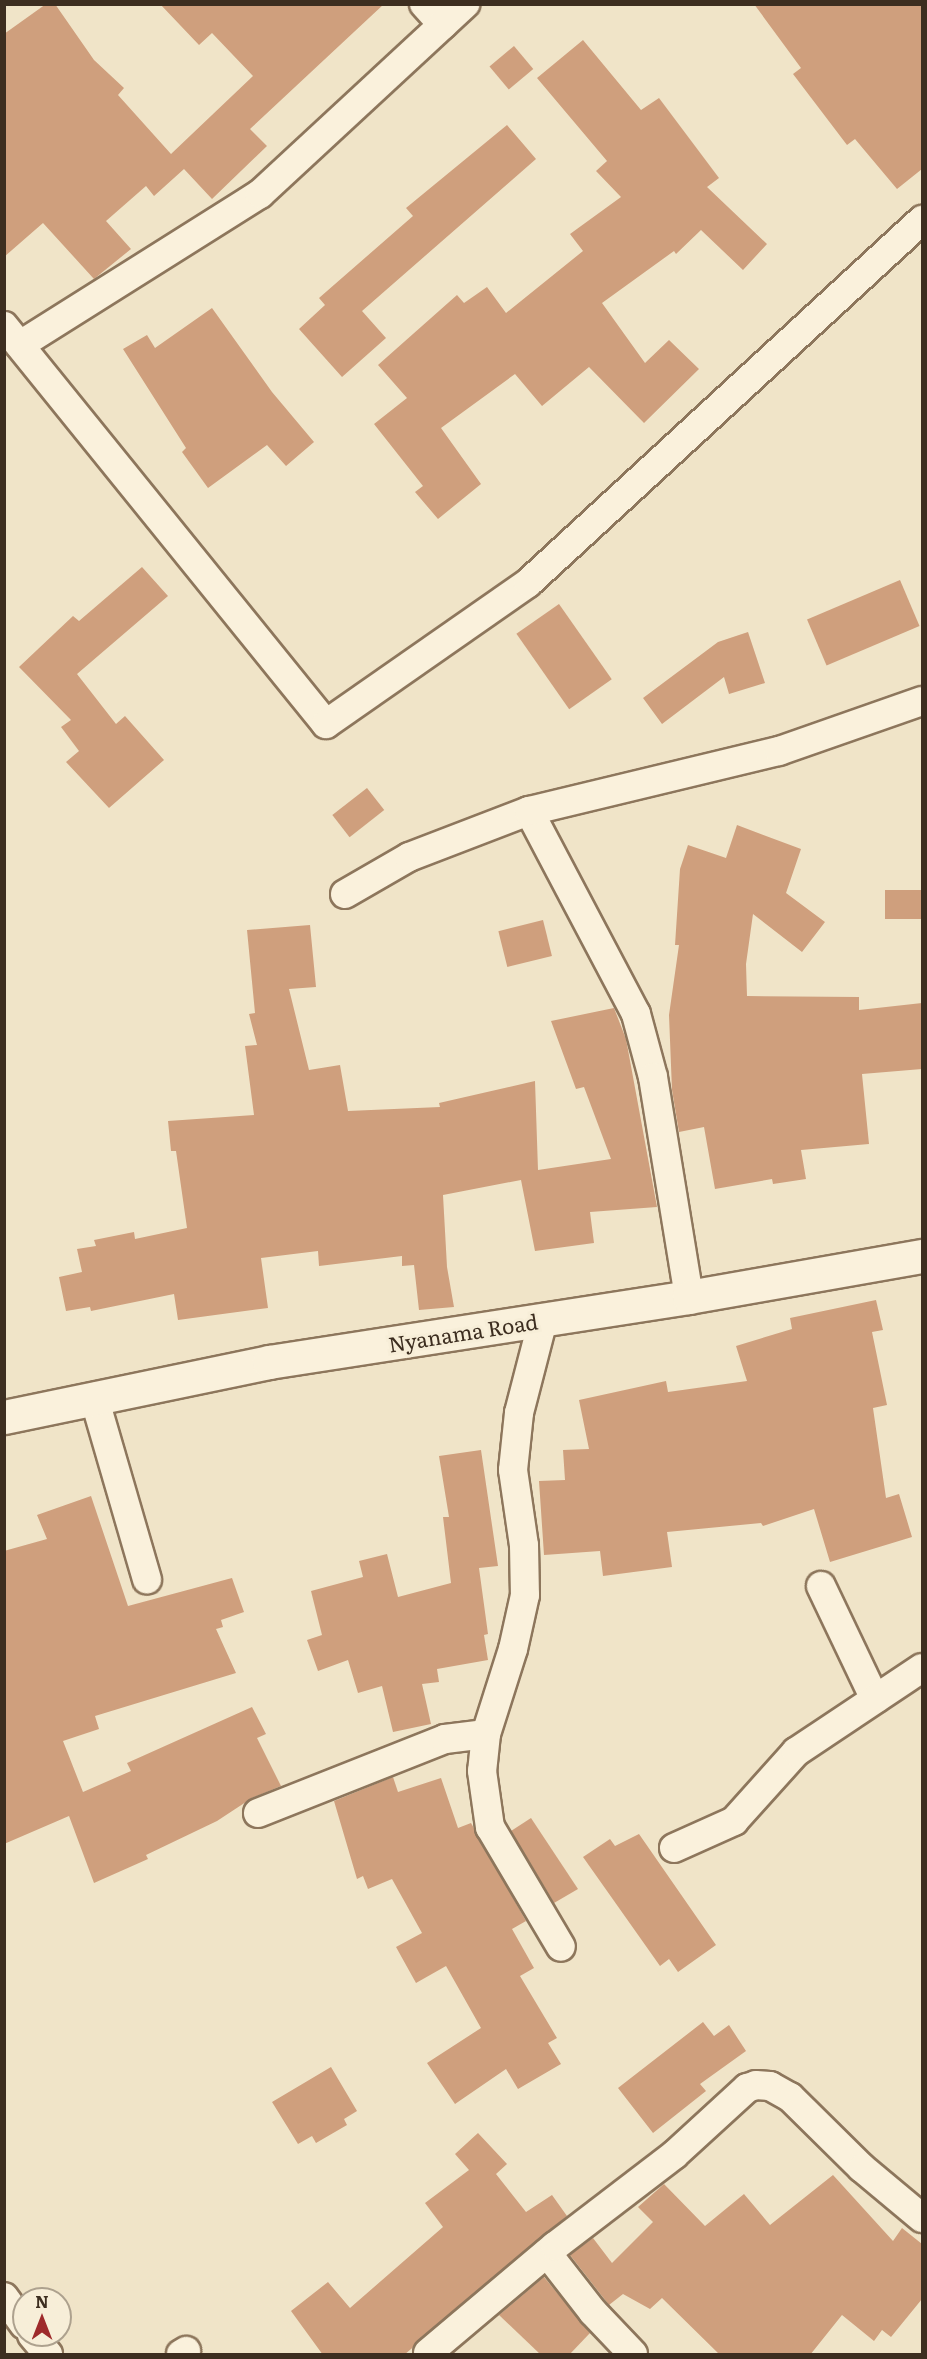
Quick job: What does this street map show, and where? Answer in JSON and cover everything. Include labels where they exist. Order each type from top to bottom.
[{"type":"street","points":[[465,4],[433,15],[260,194],[12,336],[326,724],[528,583],[922,220]]},
{"type":"street","points":[[345,894],[409,856],[529,811],[779,751],[922,701]]},
{"type":"street","points":[[529,811],[636,1014],[653,1077],[689,1297]]},
{"type":"street","name":"Nyanama Road","points":[[4,1417],[94,1396],[269,1362],[689,1297],[922,1256]]},
{"type":"street","points":[[543,1320],[519,1413],[513,1470],[524,1545],[525,1595],[513,1649],[486,1734],[482,1771],[490,1827],[561,1947]]},
{"type":"street","points":[[94,1396],[147,1579]]},
{"type":"street","points":[[821,1586],[875,1699]]},
{"type":"street","points":[[674,1848],[734,1821],[796,1752],[922,1668]]},
{"type":"street","points":[[258,1813],[445,1739],[486,1734]]},
{"type":"street","points":[[428,2354],[547,2253],[674,2156],[747,2088],[756,2085],[770,2086],[790,2097],[862,2168],[922,2218]]},
{"type":"street","points":[[547,2253],[593,2312],[633,2355]]},
{"type":"building","points":[[46,4],[55,4],[94,60],[124,88],[118,95],[171,154],[253,76],[212,33],[199,45],[160,4],[384,4],[250,129],[267,146],[212,199],[184,169],[154,196],[146,186],[106,221],[131,249],[94,279],[43,223],[4,257],[4,34]]},
{"type":"building","points":[[754,4],[922,4],[922,169],[897,189],[855,139],[847,145],[793,74],[801,68]]},
{"type":"building","points":[[583,40],[641,110],[659,98],[719,178],[707,187],[767,244],[743,270],[701,230],[676,254],[674,251],[602,303],[645,363],[669,340],[699,369],[644,423],[589,367],[542,406],[515,374],[441,428],[481,484],[438,519],[415,492],[423,486],[374,424],[407,398],[378,365],[457,295],[464,303],[487,287],[506,313],[583,251],[570,234],[621,197],[596,171],[607,161],[537,78]]},
{"type":"building","points":[[514,46],[533,69],[509,90],[489,67]]},
{"type":"building","points":[[507,125],[536,159],[362,311],[386,338],[342,377],[299,329],[325,305],[319,298],[413,216],[406,208]]},
{"type":"building","points":[[212,308],[272,392],[314,442],[286,466],[267,445],[208,488],[182,452],[186,448],[123,349],[147,335],[155,348]]},
{"type":"building","points":[[142,567],[168,596],[77,674],[116,724],[125,716],[164,760],[109,808],[66,762],[79,751],[61,727],[71,720],[19,667],[73,616],[79,621]]},
{"type":"building","points":[[900,580],[920,626],[827,665],[807,619]]},
{"type":"building","points":[[559,604],[612,679],[569,709],[516,634]]},
{"type":"building","points":[[748,632],[765,683],[729,694],[724,677],[662,724],[643,698],[718,642]]},
{"type":"building","points":[[367,788],[384,810],[350,837],[332,815]]},
{"type":"building","points":[[737,825],[801,849],[786,893],[825,922],[802,952],[753,914],[746,964],[747,996],[859,997],[859,1010],[922,1003],[922,1069],[862,1074],[869,1144],[801,1150],[806,1179],[773,1184],[772,1179],[715,1189],[704,1127],[679,1132],[672,1090],[669,1015],[679,945],[675,945],[680,869],[688,845],[726,858]]},
{"type":"building","points":[[885,890],[922,890],[922,919],[885,919]]},
{"type":"building","points":[[543,920],[552,956],[507,967],[498,931]]},
{"type":"building","points":[[310,925],[316,987],[289,989],[309,1070],[340,1065],[348,1111],[440,1107],[439,1103],[535,1081],[538,1170],[611,1159],[584,1087],[576,1089],[551,1021],[614,1008],[626,1039],[657,1207],[590,1212],[594,1243],[535,1251],[521,1180],[443,1195],[447,1267],[454,1307],[419,1310],[414,1265],[402,1266],[402,1256],[319,1266],[318,1251],[261,1258],[268,1308],[178,1320],[174,1294],[91,1311],[90,1307],[66,1311],[59,1277],[82,1272],[77,1249],[96,1246],[94,1240],[134,1232],[135,1239],[187,1228],[176,1151],[171,1151],[168,1121],[254,1115],[245,1046],[257,1045],[249,1014],[255,1013],[247,930]]},
{"type":"building","points":[[876,1300],[883,1330],[872,1332],[887,1405],[873,1408],[886,1498],[899,1494],[912,1537],[830,1562],[814,1509],[763,1526],[761,1523],[667,1532],[672,1567],[603,1576],[600,1551],[544,1555],[539,1481],[565,1480],[563,1450],[589,1449],[579,1400],[666,1381],[668,1392],[747,1381],[736,1346],[792,1329],[790,1318]]},
{"type":"building","points":[[481,1450],[498,1566],[479,1568],[488,1634],[484,1635],[488,1660],[437,1669],[439,1682],[422,1684],[431,1724],[393,1732],[382,1686],[358,1693],[348,1660],[318,1671],[307,1640],[322,1635],[311,1591],[363,1577],[359,1561],[387,1554],[398,1597],[451,1583],[443,1517],[449,1517],[439,1456]]},
{"type":"building","points":[[91,1496],[128,1606],[232,1578],[244,1612],[221,1620],[223,1627],[216,1629],[236,1673],[95,1716],[99,1729],[63,1741],[83,1792],[131,1771],[127,1763],[252,1707],[266,1734],[257,1738],[281,1786],[252,1798],[217,1821],[146,1855],[148,1859],[94,1883],[69,1816],[4,1844],[4,1551],[47,1539],[37,1515]]},
{"type":"building","points":[[393,1777],[398,1792],[441,1778],[458,1828],[471,1823],[526,1921],[512,1929],[534,1968],[520,1976],[557,2038],[548,2043],[561,2064],[518,2089],[506,2069],[455,2104],[427,2063],[481,2028],[446,1966],[416,1983],[396,1947],[422,1933],[392,1879],[368,1889],[363,1876],[357,1879],[334,1801]]},
{"type":"building","points":[[531,1818],[578,1889],[554,1903],[511,1831]]},
{"type":"building","points":[[639,1834],[716,1945],[678,1972],[669,1959],[660,1966],[583,1857],[610,1839],[615,1846]]},
{"type":"building","points":[[703,2022],[714,2036],[729,2025],[746,2051],[700,2084],[706,2091],[653,2133],[618,2088]]},
{"type":"building","points":[[331,2067],[357,2111],[344,2119],[347,2125],[316,2143],[312,2136],[298,2144],[272,2102]]},
{"type":"building","points":[[478,2133],[507,2164],[496,2174],[526,2212],[552,2195],[567,2216],[404,2355],[323,2355],[291,2311],[328,2282],[350,2308],[443,2227],[425,2203],[469,2170],[455,2154]]},
{"type":"building","points":[[833,2175],[893,2241],[902,2228],[922,2244],[922,2299],[891,2337],[882,2330],[874,2341],[842,2315],[810,2355],[720,2355],[662,2298],[650,2309],[623,2294],[609,2305],[570,2255],[593,2238],[612,2263],[653,2222],[638,2207],[664,2184],[705,2226],[744,2194],[770,2225]]},
{"type":"building","points":[[544,2277],[590,2333],[569,2355],[541,2355],[499,2315]]}]
